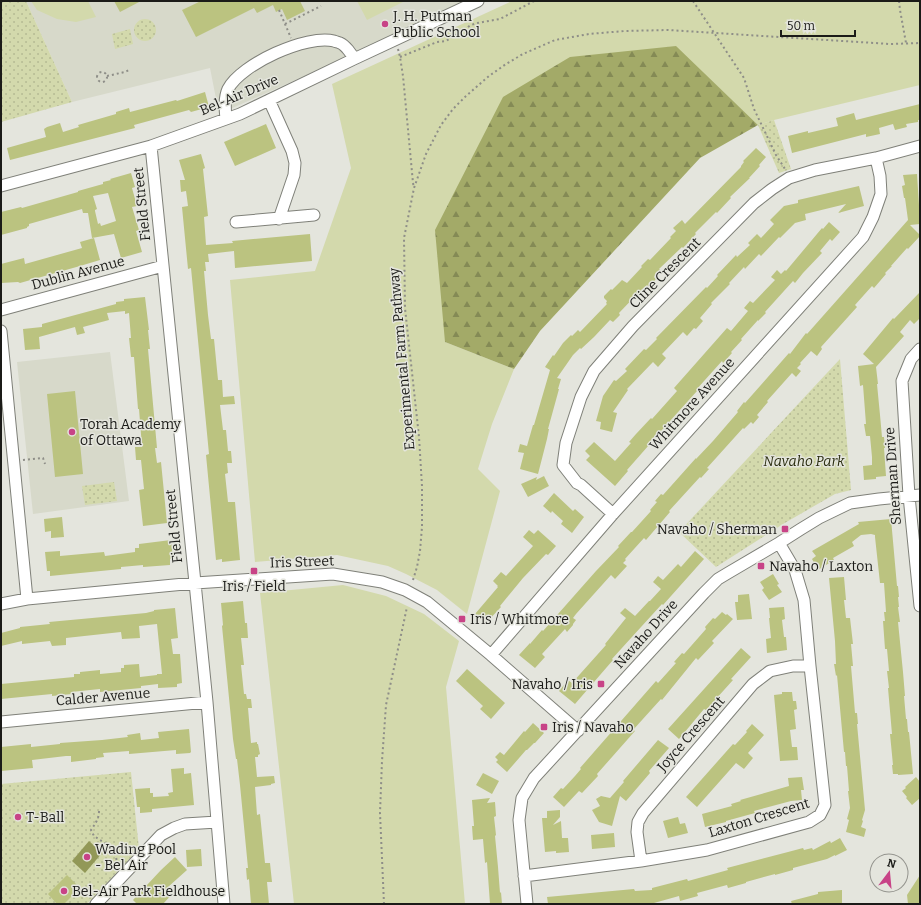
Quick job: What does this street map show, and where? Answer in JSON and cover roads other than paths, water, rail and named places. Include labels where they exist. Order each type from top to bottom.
[{"type":"street","name":"Bel-Air Drive","points":[[1,186],[151,146],[240,114],[478,1]]},
{"type":"street","points":[[226,119],[225,99],[228,89],[235,80],[254,64],[273,54],[316,40],[329,40],[340,42],[354,59]]},
{"type":"street","points":[[269,100],[292,151],[295,163],[294,175],[279,219]]},
{"type":"street","name":"Field Street","points":[[151,146],[207,702],[224,904]]},
{"type":"street","name":"Cline Crescent","points":[[613,514],[582,485],[577,483],[563,465],[566,443],[581,397],[594,371],[633,326],[754,203],[772,189],[789,178],[815,170],[876,158],[920,146]]},
{"type":"street","name":"Whitmore Avenue","points":[[491,655],[613,514],[863,237],[873,217],[881,194],[880,176],[876,158]]},
{"type":"street","points":[[236,222],[314,215]]},
{"type":"street","name":"Dublin Avenue","points":[[1,310],[163,266]]},
{"type":"street","points":[[1,331],[27,599]]},
{"type":"street","name":"Sherman Drive","points":[[920,349],[911,359],[902,381],[914,496],[920,606]]},
{"type":"street","name":"Navaho Drive","points":[[527,904],[519,820],[522,798],[534,778],[704,593],[728,573],[819,518],[850,503],[914,496]]},
{"type":"street","name":"Laxton Crescent","points":[[524,876],[641,861],[707,850],[809,822],[820,815],[825,805],[804,600],[795,570],[779,543]]},
{"type":"street","name":"Iris Street","points":[[1,604],[27,599],[195,583],[333,574],[382,582],[404,590],[427,602],[491,655],[578,731]]},
{"type":"street","name":"Joyce Crescent","points":[[641,861],[637,832],[638,822],[643,813],[753,684],[770,671],[793,666],[810,666]]},
{"type":"street","name":"Calder Avenue","points":[[1,722],[207,702]]},
{"type":"street","points":[[96,904],[161,835],[185,824],[217,822]]},
{"type":"place","name":"J. H. Putman Public School","points":[[385,24]]},
{"type":"place","name":"Torah Academy of Ottawa","points":[[72,432]]},
{"type":"place","name":"Navaho / Sherman","points":[[785,529]]},
{"type":"place","name":"Navaho / Laxton","points":[[761,566]]},
{"type":"place","name":"Iris / Field","points":[[254,571]]},
{"type":"place","name":"Iris / Whitmore","points":[[462,619]]},
{"type":"place","name":"Navaho / Iris","points":[[601,684]]},
{"type":"place","name":"Iris / Navaho","points":[[544,727]]},
{"type":"place","name":"T-Ball","points":[[18,817]]},
{"type":"place","name":"Wading Pool - Bel Air","points":[[87,857]]},
{"type":"place","name":"Bel-Air Park Fieldhouse","points":[[64,891]]},
{"type":"park label","name":"Navaho Park","points":[[804,461]]}]
